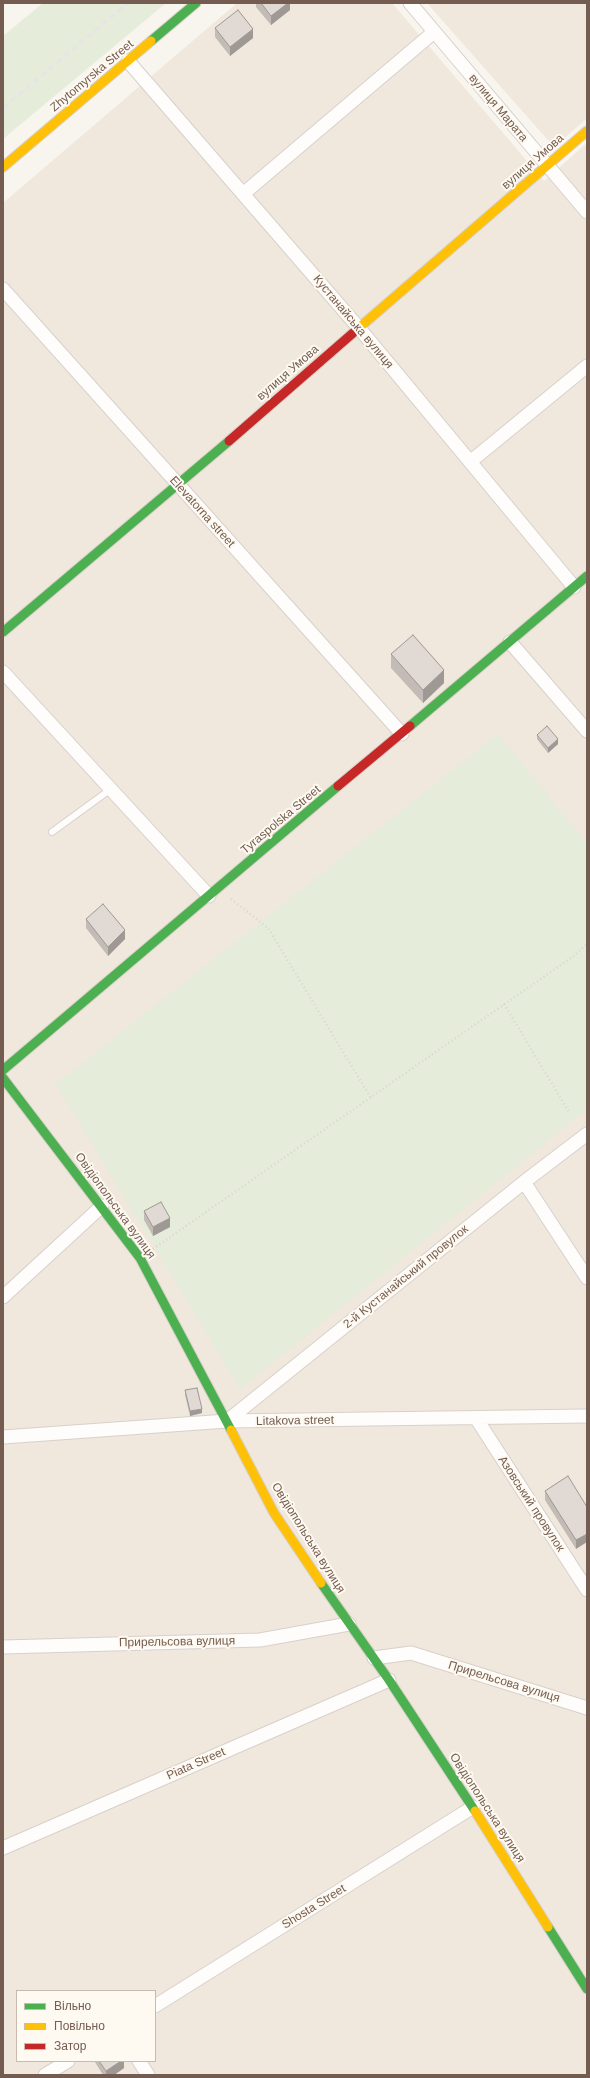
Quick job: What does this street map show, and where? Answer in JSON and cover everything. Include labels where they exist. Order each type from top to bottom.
[{"type":"street","name":"Zhytomyrska Street","points":[[3,167],[196,3]]},
{"type":"street","name":"вулиця Марата","points":[[410,3],[587,212]]},
{"type":"street","points":[[243,194],[434,32]]},
{"type":"street","name":"Кустанайська вулиця","points":[[128,61],[359,328],[574,587]]},
{"type":"street","name":"вулиця Умова","points":[[3,632],[178,484],[587,131]]},
{"type":"street","name":"Elevatorna street","points":[[3,289],[402,734]]},
{"type":"street","points":[[470,462],[587,366]]},
{"type":"street","name":"Tyraspolska Street","points":[[3,1070],[587,576]]},
{"type":"street","points":[[510,642],[587,731]]},
{"type":"street","points":[[3,672],[111,789],[213,892]]},
{"type":"street","name":"Овідіопольська вулиця","points":[[3,1078],[102,1206],[140,1258],[274,1513],[389,1680],[473,1807],[587,1989]]},
{"type":"street","name":"2-й Кустанайський провулок","points":[[227,1422],[524,1182],[587,1134]]},
{"type":"street","points":[[524,1182],[587,1278]]},
{"type":"street","points":[[3,1297],[102,1206]]},
{"type":"street","name":"Litakova street","points":[[3,1437],[227,1422],[587,1416]]},
{"type":"street","name":"Азовський провулок","points":[[476,1418],[587,1590]]},
{"type":"street","name":"Прирельсова вулиця","points":[[3,1647],[260,1640],[349,1624]]},
{"type":"street","name":"Прирельсова вулиця","points":[[374,1658],[411,1653],[587,1708]]},
{"type":"street","name":"Piata Street","points":[[3,1848],[389,1680]]},
{"type":"street","name":"Shosta Street","points":[[156,2005],[473,1807]]},
{"type":"street","points":[[45,2075],[66,2062]]},
{"type":"street","points":[[140,2062],[148,2075]]},
{"type":"lane","points":[[52,832],[111,789]]},
{"type":"path","points":[[213,892],[268,928],[371,1098]]},
{"type":"path","points":[[140,1258],[575,955],[587,944]]},
{"type":"path","points":[[504,1004],[570,1112]]},
{"type":"shaded area","points":[[237,3],[392,3],[544,181],[587,143],[587,2075],[3,2075],[3,203]]},
{"type":"shaded area","points":[[427,3],[587,3],[587,118],[554,147]]},
{"type":"green space","points":[[43,3],[166,3],[3,139],[3,36]]},
{"type":"green space","points":[[498,734],[587,844],[587,1109],[240,1389],[56,1084]]},
{"type":"building","points":[[261,3],[288,3],[271,16]]},
{"type":"building","points":[[238,10],[253,29],[230,47],[215,28]]},
{"type":"building","points":[[413,635],[444,670],[423,690],[391,654]]},
{"type":"building","points":[[547,726],[558,739],[548,748],[537,735]]},
{"type":"building","points":[[103,904],[125,930],[108,947],[86,919]]},
{"type":"building","points":[[161,1202],[170,1218],[153,1227],[144,1211]]},
{"type":"building","points":[[197,1388],[202,1409],[190,1411],[185,1390]]},
{"type":"building","points":[[568,1476],[587,1507],[587,1534],[576,1540],[545,1491]]},
{"type":"building","points":[[100,2062],[120,2062],[106,2071]]},
{"type":"railway","points":[[3,108],[128,3]]},
{"type":"traffic: fast","points":[[151,41],[196,3]]},
{"type":"traffic: fast","points":[[3,632],[229,441]]},
{"type":"traffic: fast","points":[[410,726],[587,576]]},
{"type":"traffic: fast","points":[[3,1070],[338,786]]},
{"type":"traffic: fast","points":[[3,1078],[140,1258],[231,1430]]},
{"type":"traffic: fast","points":[[321,1583],[389,1680],[475,1811]]},
{"type":"traffic: fast","points":[[548,1927],[587,1989]]},
{"type":"traffic: slow","points":[[3,167],[151,41]]},
{"type":"traffic: slow","points":[[353,333],[587,131]]},
{"type":"traffic: slow","points":[[231,1430],[274,1513],[321,1583]]},
{"type":"traffic: slow","points":[[475,1811],[548,1927]]},
{"type":"traffic: jam","points":[[229,441],[353,333]]},
{"type":"traffic: jam","points":[[338,786],[410,726]]}]
